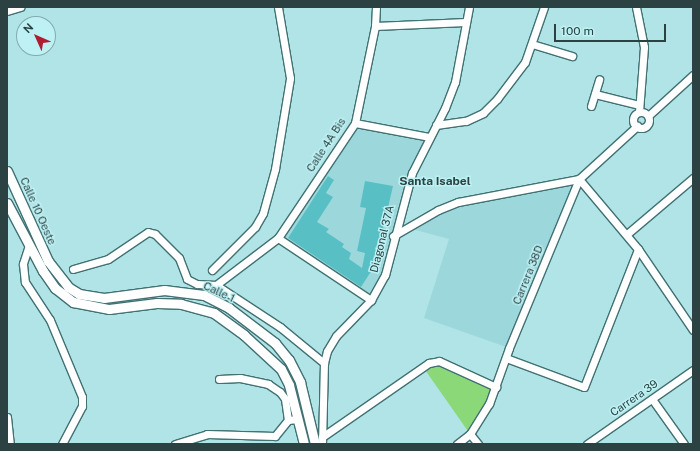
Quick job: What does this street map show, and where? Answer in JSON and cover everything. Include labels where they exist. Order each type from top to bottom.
[{"type":"main road","name":"Calle 10 Oeste","points":[[7,171],[48,261]]},
{"type":"main road","name":"Calle 10 Oeste","points":[[7,203],[43,271]]},
{"type":"main road","name":"Calle 1","points":[[48,261],[58,277],[79,294],[104,298],[164,290],[180,291],[204,295],[228,308],[275,343],[292,365],[300,382],[315,444]]},
{"type":"main road","name":"Calle 1","points":[[43,271],[62,294],[73,302],[87,306],[109,309],[168,303],[214,313],[275,362],[289,385],[304,444]]},
{"type":"street","points":[[7,11],[20,7]]},
{"type":"street","points":[[212,270],[255,227],[263,213],[275,169],[290,78],[278,7]]},
{"type":"street","name":"Calle 4A Bis","points":[[216,285],[278,238],[354,123],[376,26],[376,7]]},
{"type":"street","name":"Diagonal 37A","points":[[322,441],[324,363],[332,340],[371,300],[385,274],[393,236],[412,173],[455,82],[469,7]]},
{"type":"street","points":[[436,125],[457,124],[483,112],[511,83],[525,62],[544,7]]},
{"type":"street","points":[[636,7],[644,47],[639,109],[634,120],[637,126]]},
{"type":"street","points":[[376,26],[466,22]]},
{"type":"street","points":[[532,44],[572,56]]},
{"type":"street","points":[[595,94],[639,109],[648,116],[693,75]]},
{"type":"street","points":[[591,106],[599,79]]},
{"type":"street","name":"Carrera 38D","points":[[457,444],[470,434],[481,420],[496,387],[506,358],[579,179],[637,126],[641,127],[647,125],[648,116]]},
{"type":"street","points":[[354,123],[429,137]]},
{"type":"street","points":[[626,234],[693,178]]},
{"type":"street","points":[[393,236],[438,210],[458,202],[579,179],[638,249],[693,330]]},
{"type":"street","points":[[73,269],[108,259],[148,232],[155,234],[179,258],[188,279],[197,284],[216,285],[280,327],[324,363]]},
{"type":"street","points":[[278,238],[371,300]]},
{"type":"street","points":[[29,245],[24,264],[25,282],[50,320],[82,397],[82,406],[62,444]]},
{"type":"street","points":[[506,358],[584,387],[638,249]]},
{"type":"street","points":[[322,441],[430,363],[439,361],[496,387]]},
{"type":"street","name":"Carrera 39","points":[[587,444],[693,370]]},
{"type":"street","points":[[219,379],[240,378],[268,384],[280,392],[285,399],[288,420]]},
{"type":"street","points":[[652,398],[684,444]]},
{"type":"street","points":[[7,417],[10,444]]},
{"type":"street","points":[[175,444],[192,441],[207,434],[275,436],[288,420],[298,419]]},
{"type":"street","points":[[470,434],[478,444]]},
{"type":"shaded area","points":[[355,123],[429,137],[412,173],[385,275],[371,300],[278,238]]},
{"type":"shaded area","points":[[579,179],[509,348],[424,318],[449,239],[408,228],[438,210]]},
{"type":"green space","points":[[439,361],[496,387],[470,434],[423,367]]},
{"type":"building","points":[[328,176],[334,180],[326,193],[333,197],[317,222],[329,229],[326,232],[344,244],[342,247],[351,253],[349,259],[362,268],[365,253],[357,251],[366,208],[360,207],[365,181],[393,186],[377,255],[374,255],[372,270],[361,287],[288,238]]},
{"type":"district","name":"Santa Isabel","points":[[435,182]]}]
